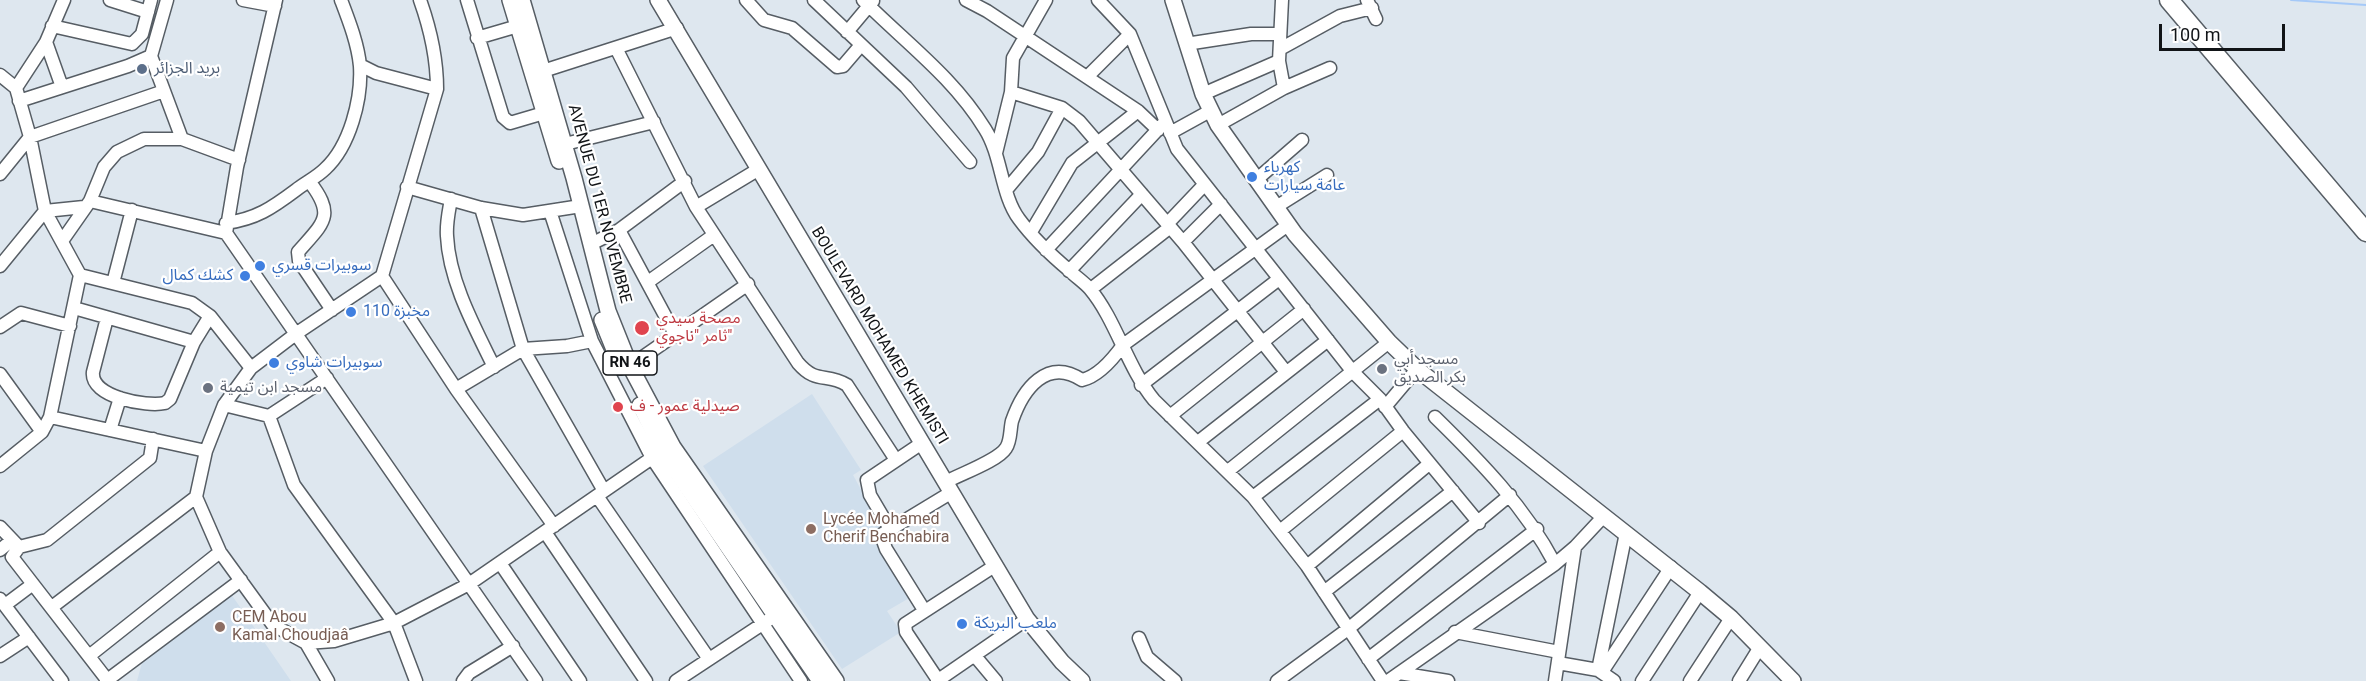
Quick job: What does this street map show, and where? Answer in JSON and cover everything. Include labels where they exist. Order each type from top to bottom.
[{"type":"highway","points":[[2169,0],[2366,232]]},
{"type":"highway","points":[[2181,0],[2366,217]]},
{"type":"main road","name":"AVENUE DU 1ER NOVEMBRE","points":[[510,0],[544,113],[591,244],[608,312],[630,366],[673,447],[775,616],[836,681]]},
{"type":"main road","name":"AVENUE DU 1ER NOVEMBRE","points":[[522,0],[565,144],[596,304],[610,344],[657,454],[820,681]]},
{"type":"main road","name":"BOULEVARD MOHAMED KHEMISTI","points":[[658,0],[677,28],[1027,619],[1062,662],[1082,681]]},
{"type":"main road","points":[[1173,0],[1203,94],[1218,125],[1288,225],[1389,342],[1417,369],[1671,567],[1731,618],[1793,681]]},
{"type":"street","points":[[16,88],[46,42],[64,0]]},
{"type":"street","points":[[52,26],[132,44],[140,37],[149,6],[110,0]]},
{"type":"street","points":[[167,0],[151,56],[182,139]]},
{"type":"street","points":[[243,0],[276,3],[239,160],[226,228],[536,681]]},
{"type":"street","points":[[0,266],[45,211],[87,204],[226,228],[251,219],[326,168],[351,125],[360,81],[360,65],[341,0]]},
{"type":"street","points":[[328,681],[306,643],[273,625],[220,552],[196,497],[206,451],[224,405],[251,368],[297,333],[382,276],[437,89],[437,71],[427,20],[420,0]]},
{"type":"street","points":[[467,0],[503,117],[510,123],[544,113]]},
{"type":"street","points":[[746,0],[768,23],[785,24],[792,28],[837,67],[843,66],[861,45]]},
{"type":"street","points":[[814,0],[906,87],[970,162]]},
{"type":"street","points":[[966,0],[988,5],[1024,35],[1165,128]]},
{"type":"street","points":[[996,153],[1011,92],[1013,58],[1024,35],[1046,0]]},
{"type":"street","points":[[1282,0],[1279,55],[1284,88]]},
{"type":"street","points":[[1103,1],[1130,34],[1165,128],[1177,149],[1353,372],[1382,403],[1479,523]]},
{"type":"street","points":[[847,32],[869,2],[945,75],[986,131],[996,153],[1013,210],[1046,250],[1090,289],[1123,345],[1141,385],[1253,497],[1307,566],[1385,681],[1555,564],[1604,517]]},
{"type":"street","points":[[1203,94],[1279,55],[1340,16],[1372,9]]},
{"type":"street","points":[[477,38],[518,26]]},
{"type":"street","points":[[543,71],[677,28]]},
{"type":"street","points":[[1087,77],[1130,34]]},
{"type":"street","points":[[1186,44],[1251,34],[1280,34]]},
{"type":"street","points":[[46,42],[62,87]]},
{"type":"street","points":[[616,48],[685,181],[696,207],[798,363],[812,376],[834,379],[847,385],[896,460]]},
{"type":"street","points":[[19,101],[128,66],[151,56]]},
{"type":"street","points":[[360,65],[376,73],[437,89]]},
{"type":"street","points":[[1218,125],[1284,88],[1330,68]]},
{"type":"street","points":[[0,466],[42,432],[50,417],[81,275],[45,211],[30,136],[16,88],[1,78]]},
{"type":"street","points":[[0,174],[30,136],[164,92]]},
{"type":"street","points":[[1011,92],[1062,108],[1079,121],[1123,169],[1286,372]]},
{"type":"street","points":[[1007,189],[1038,152],[1062,108]]},
{"type":"street","points":[[1030,232],[1072,163],[1138,111]]},
{"type":"street","points":[[1046,250],[1165,128],[1210,111]]},
{"type":"street","points":[[565,144],[654,122]]},
{"type":"street","points":[[62,242],[87,204],[104,167],[117,152],[144,139],[182,139],[239,160]]},
{"type":"street","points":[[1256,180],[1302,140]]},
{"type":"street","points":[[696,207],[759,169]]},
{"type":"street","points":[[1276,207],[1327,175]]},
{"type":"street","points":[[309,181],[322,199],[326,210],[322,226],[298,252],[299,261],[332,310]]},
{"type":"street","points":[[591,244],[619,230],[685,181]]},
{"type":"street","points":[[1090,289],[1168,226],[1204,185]]},
{"type":"street","points":[[407,187],[481,208],[523,214],[577,206]]},
{"type":"street","points":[[1069,271],[1142,194]]},
{"type":"street","points":[[451,199],[447,224],[450,256],[476,331],[494,367]]},
{"type":"street","points":[[1183,242],[1221,204]]},
{"type":"street","points":[[481,208],[523,349],[600,494],[709,659]]},
{"type":"street","points":[[113,283],[132,210]]},
{"type":"street","points":[[306,643],[334,641],[394,623],[469,584],[657,454],[592,341],[550,211]]},
{"type":"street","points":[[924,610],[882,541],[881,535],[1007,448],[1019,403],[1028,390],[1041,378],[1056,371],[1069,371],[1082,380],[1088,379],[1112,361],[1123,345],[1288,225]]},
{"type":"street","points":[[619,230],[676,336]]},
{"type":"street","points":[[648,282],[714,235]]},
{"type":"street","points":[[81,275],[192,303],[210,316],[251,368]]},
{"type":"street","points":[[382,276],[646,681]]},
{"type":"street","points":[[1141,385],[1280,279]]},
{"type":"street","points":[[630,366],[748,284]]},
{"type":"street","points":[[74,308],[194,342]]},
{"type":"street","points":[[1170,416],[1304,309]]},
{"type":"street","points":[[0,327],[21,313],[70,326]]},
{"type":"street","points":[[107,318],[92,380],[96,387],[120,398],[165,403],[170,399],[194,342],[210,316]]},
{"type":"street","points":[[1198,442],[1328,340]]},
{"type":"street","points":[[456,389],[523,349],[567,346],[592,341]]},
{"type":"street","points":[[1228,471],[1389,342]]},
{"type":"street","points":[[1253,497],[1382,403],[1417,369]]},
{"type":"street","points":[[0,374],[42,432]]},
{"type":"street","points":[[224,405],[269,416],[327,378]]},
{"type":"street","points":[[110,430],[120,398]]},
{"type":"street","points":[[269,416],[294,484],[394,623],[416,681]]},
{"type":"street","points":[[50,417],[206,451]]},
{"type":"street","points":[[1435,417],[1510,495],[1537,529],[1555,564]]},
{"type":"street","points":[[1280,531],[1403,431]]},
{"type":"street","points":[[0,550],[15,543],[46,540],[150,458],[153,439]]},
{"type":"street","points":[[890,529],[870,495],[867,480],[922,443]]},
{"type":"street","points":[[1307,566],[1429,464]]},
{"type":"street","points":[[1324,592],[1453,491]]},
{"type":"street","points":[[1276,681],[1348,629],[1479,523],[1510,495]]},
{"type":"street","points":[[52,607],[196,497]]},
{"type":"street","points":[[0,527],[15,543]]},
{"type":"street","points":[[1368,659],[1537,529]]},
{"type":"street","points":[[1600,671],[1626,533]]},
{"type":"street","points":[[15,543],[12,560],[52,607],[107,681],[241,580]]},
{"type":"street","points":[[1555,681],[1575,547]]},
{"type":"street","points":[[89,656],[220,552]]},
{"type":"street","points":[[500,563],[580,681]]},
{"type":"street","points":[[996,566],[906,621],[904,627],[938,681],[1027,619]]},
{"type":"street","points":[[1600,671],[1671,567]]},
{"type":"street","points":[[33,584],[2,602],[62,681]]},
{"type":"street","points":[[1642,681],[1700,592]]},
{"type":"street","points":[[676,681],[775,616],[801,681]]},
{"type":"street","points":[[1690,681],[1731,618]]},
{"type":"street","points":[[1455,632],[1559,658],[1600,671],[1614,681]]},
{"type":"street","points":[[0,656],[29,637]]},
{"type":"street","points":[[1139,638],[1148,657],[1175,681]]},
{"type":"street","points":[[463,681],[469,673],[513,646]]},
{"type":"street","points":[[1739,681],[1760,647]]},
{"type":"street","points":[[975,656],[996,681]]},
{"type":"street","points":[[1399,673],[1448,681]]},
{"type":"shaded area","name":"Lycée Mohamed Cherif Benchabira","points":[[812,394],[861,470],[853,475],[881,526],[873,532],[911,597],[887,611],[901,632],[842,669],[703,466]]},
{"type":"shaded area","name":"CEM Abou Kamal Choudjaâ","points":[[231,594],[291,681],[137,681],[143,659]]},
{"type":"waterway","points":[[2291,0],[2366,5]]},
{"type":"place","name":"بريد الجزائر","points":[[142,69]]},
{"type":"place","name":"كهرباء عامة سيارات","points":[[1252,177]]},
{"type":"place","name":"سوبيرات قسري","points":[[260,266]]},
{"type":"place","name":"كشك كمال","points":[[245,276]]},
{"type":"place","name":"مخبزة 110","points":[[351,312]]},
{"type":"place","name":"مصحة سيدي ثامر \"ناجوي\"","points":[[642,328]]},
{"type":"place","name":"سوبيرات شاوي","points":[[274,363]]},
{"type":"place","name":"مسجد أبي بكر الصديق","points":[[1382,369]]},
{"type":"place","name":"مسجد ابن تيمية","points":[[208,388]]},
{"type":"place","name":"صيدلية عمور - ف","points":[[618,407]]},
{"type":"place","name":"Lycée Mohamed Cherif Benchabira","points":[[811,529]]},
{"type":"place","name":"ملعب البريكة","points":[[962,624]]},
{"type":"place","name":"CEM Abou Kamal Choudjaâ","points":[[220,627]]}]
